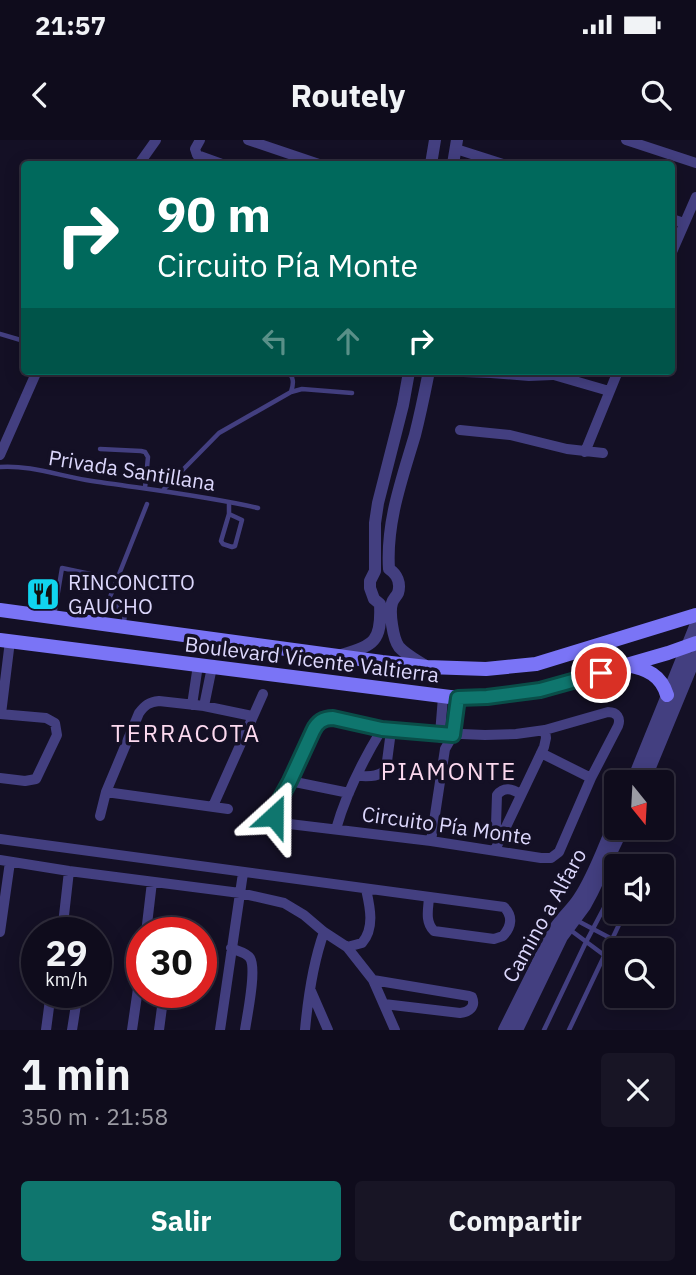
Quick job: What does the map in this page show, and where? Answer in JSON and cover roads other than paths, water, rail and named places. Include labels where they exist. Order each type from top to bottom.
[{"type":"main road","name":"Boulevard Vicente Valtierra","points":[[0,610],[427,667],[486,669],[536,664],[696,615]]},
{"type":"main road","points":[[665,625],[680,628],[683,634],[680,643],[668,653]]},
{"type":"main road","name":"Boulevard Vicente Valtierra","points":[[5,640],[458,698],[540,690],[693,648]]},
{"type":"main road","points":[[626,665],[650,672],[659,679],[667,695]]},
{"type":"street","points":[[141,161],[156,140]]},
{"type":"street","points":[[200,140],[195,149],[197,155],[214,161]]},
{"type":"street","points":[[248,140],[310,161]]},
{"type":"street","points":[[432,161],[435,140]]},
{"type":"street","points":[[626,140],[696,163]]},
{"type":"street","points":[[457,145],[496,161]]},
{"type":"street","points":[[675,245],[696,197]]},
{"type":"street","points":[[675,220],[684,223]]},
{"type":"street","points":[[0,454],[35,375]]},
{"type":"street","points":[[386,603],[374,599],[370,588],[375,571],[375,523],[408,375]]},
{"type":"street","points":[[388,569],[394,505],[432,375]]},
{"type":"street","points":[[497,375],[535,375]]},
{"type":"street","points":[[555,375],[609,391]]},
{"type":"street","points":[[585,452],[616,375]]},
{"type":"street","points":[[460,430],[510,435],[585,452],[603,453]]},
{"type":"street","points":[[337,656],[360,649],[375,639],[386,603],[398,593],[396,575],[388,569],[375,571]]},
{"type":"street","points":[[386,603],[397,645],[427,667]]},
{"type":"street","points":[[642,770],[693,648],[696,624]]},
{"type":"street","points":[[0,778],[25,781],[36,779],[57,735],[55,723],[46,718],[0,714],[5,640]]},
{"type":"street","points":[[641,770],[667,695],[693,648]]},
{"type":"street","points":[[192,705],[205,666]]},
{"type":"street","points":[[204,706],[205,666]]},
{"type":"street","points":[[213,806],[263,694]]},
{"type":"street","points":[[443,696],[440,734],[445,749]]},
{"type":"street","points":[[431,841],[445,749],[453,735],[458,698]]},
{"type":"street","points":[[100,816],[106,792],[139,713],[145,705],[159,701],[204,706],[253,716]]},
{"type":"street","name":"Circuito Pía Monte","points":[[608,712],[617,715],[619,723],[557,854],[551,858],[281,823],[274,816],[274,810],[313,731],[323,719],[333,718],[387,730],[440,734],[485,736],[545,730],[608,712]]},
{"type":"street","points":[[357,776],[376,776],[386,769],[387,730]]},
{"type":"street","points":[[336,829],[341,810],[372,746],[387,730]]},
{"type":"street","points":[[495,850],[541,754],[545,743],[545,730]]},
{"type":"street","points":[[541,754],[591,778]]},
{"type":"street","points":[[290,781],[349,793]]},
{"type":"street","points":[[500,838],[496,825],[496,795],[506,789],[513,789],[521,794]]},
{"type":"street","points":[[106,792],[228,808]]},
{"type":"street","points":[[0,839],[504,907],[509,912],[510,924],[503,936],[494,939],[434,931],[427,919],[429,898]]},
{"type":"street","name":"Camino a Alfaro","points":[[504,1030],[555,928],[562,916],[577,901],[606,840]]},
{"type":"street","name":"Camino a Alfaro","points":[[517,1030],[556,948],[593,893],[617,840]]},
{"type":"street","points":[[0,932],[5,861],[240,893],[284,903],[347,947],[373,980],[395,1030]]},
{"type":"street","points":[[64,917],[69,871]]},
{"type":"street","points":[[220,1030],[243,873]]},
{"type":"street","points":[[148,917],[152,882]]},
{"type":"street","points":[[347,947],[362,943],[369,931],[370,912],[366,889]]},
{"type":"street","points":[[305,1030],[317,952],[324,932]]},
{"type":"street","points":[[231,948],[247,955],[252,963],[245,1030]]},
{"type":"street","points":[[373,980],[469,996],[474,1002],[472,1009],[460,1013],[384,1004]]},
{"type":"street","points":[[311,991],[328,1030]]},
{"type":"street","points":[[46,1030],[49,1008]]},
{"type":"street","points":[[72,1030],[75,1008]]},
{"type":"street","points":[[132,1030],[135,1008]]},
{"type":"street","points":[[159,1030],[162,1008]]},
{"type":"lane","points":[[0,334],[21,340]]},
{"type":"lane","points":[[291,375],[294,383],[291,392]]},
{"type":"lane","points":[[164,490],[219,433],[291,392],[302,389],[352,393]]},
{"type":"lane","points":[[100,449],[145,452],[148,457],[145,488]]},
{"type":"lane","name":"Privada Santillana","points":[[0,467],[16,466],[258,508]]},
{"type":"lane","points":[[229,502],[229,514],[221,541],[232,547],[235,546],[242,520],[229,514]]},
{"type":"lane","points":[[124,626],[125,609],[108,602],[147,503]]},
{"type":"lane","points":[[54,617],[62,568],[95,575]]},
{"type":"lane","points":[[544,1030],[604,909]]},
{"type":"lane","points":[[572,924],[594,929],[610,938]]},
{"type":"lane","points":[[569,1030],[604,955],[586,942],[572,924]]},
{"type":"place","name":"RINCONCITO GAUCHO","points":[[43,594]]},
{"type":"district","name":"TERRACOTA","points":[[186,733]]},
{"type":"district","name":"PIAMONTE","points":[[449,771]]}]
